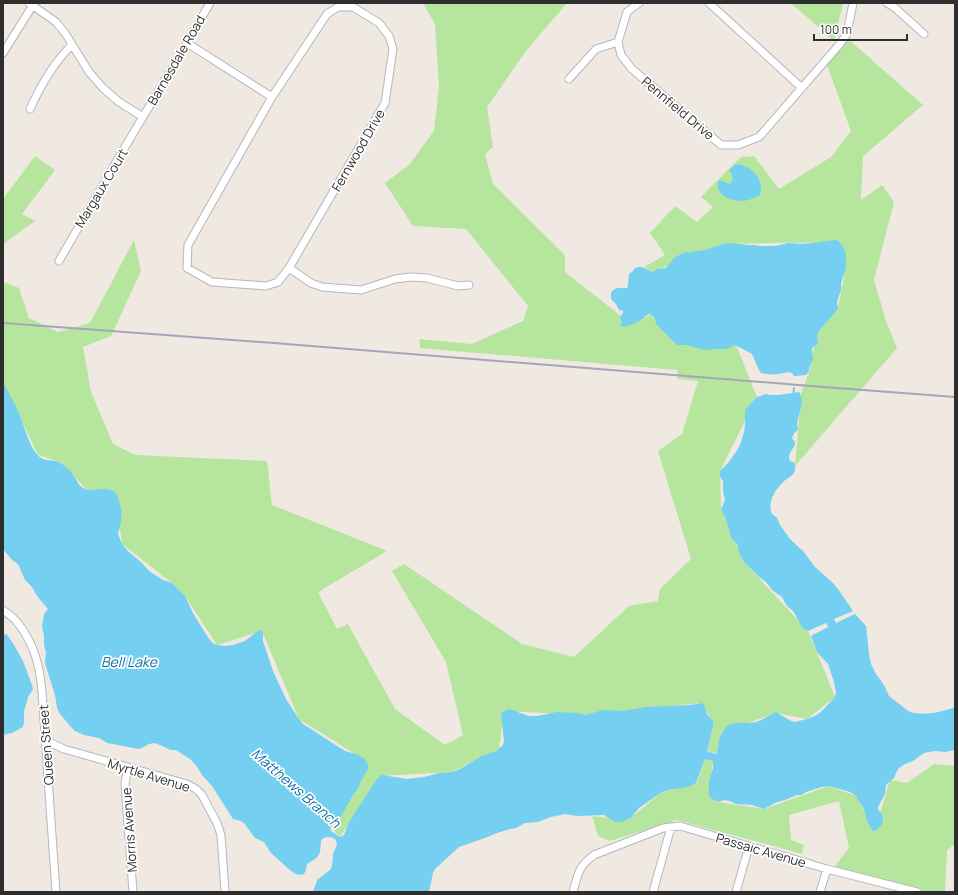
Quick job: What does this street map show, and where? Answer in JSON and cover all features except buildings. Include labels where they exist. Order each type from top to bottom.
[{"type":"street","name":"Barnesdale Road","points":[[143,117],[210,3]]},
{"type":"street","points":[[569,79],[596,49],[618,42],[627,12],[639,3]]},
{"type":"street","points":[[709,3],[802,88]]},
{"type":"street","name":"Pennfield Drive","points":[[618,42],[621,54],[632,69],[722,145],[738,145],[760,137],[839,45],[847,34],[853,3]]},
{"type":"street","points":[[887,3],[894,7],[924,34]]},
{"type":"street","points":[[3,53],[31,4],[56,22],[65,33],[89,72],[103,88],[119,102],[143,117]]},
{"type":"street","name":"Fernwood Drive","points":[[338,7],[353,7],[379,23],[389,36],[393,49],[385,103],[290,268],[278,282],[266,286],[212,282],[187,268],[188,245],[272,97],[327,14],[338,7]]},
{"type":"street","points":[[187,43],[272,97]]},
{"type":"street","points":[[30,109],[38,92],[62,55],[72,46]]},
{"type":"street","name":"Margaux Court","points":[[59,260],[143,117]]},
{"type":"street","points":[[290,268],[311,283],[322,287],[361,290],[395,279],[411,277],[427,278],[458,286],[468,286]]},
{"type":"street","name":"Queen Street","points":[[3,610],[16,621],[26,635],[33,647],[40,668],[56,892]]},
{"type":"street","name":"Myrtle Avenue","points":[[46,738],[51,743],[64,749],[187,784],[196,789],[202,795],[217,823],[221,835],[225,892]]},
{"type":"street","name":"Morris Avenue","points":[[128,768],[125,784],[133,892]]},
{"type":"street","name":"Passaic Avenue","points":[[671,827],[680,826],[901,890],[917,892]]},
{"type":"street","points":[[573,892],[580,868],[594,855],[663,828],[671,827],[653,892]]},
{"type":"street","points":[[736,892],[749,846]]},
{"type":"street","points":[[820,892],[827,868]]},
{"type":"green space","points":[[423,3],[567,3],[526,51],[487,107],[493,147],[485,154],[493,184],[565,255],[565,272],[621,316],[623,327],[651,315],[677,345],[736,345],[757,397],[720,471],[721,509],[744,562],[808,631],[835,697],[807,719],[776,713],[722,732],[716,753],[707,751],[714,723],[701,703],[586,715],[504,711],[499,749],[451,772],[380,776],[340,837],[330,827],[366,761],[299,719],[262,631],[217,645],[185,596],[172,583],[122,544],[115,492],[86,489],[61,462],[38,455],[3,382],[3,282],[19,288],[29,318],[58,332],[90,323],[134,240],[141,271],[111,336],[83,347],[91,392],[113,444],[135,455],[267,461],[272,505],[387,551],[318,592],[337,629],[348,624],[395,709],[445,745],[463,735],[446,662],[392,571],[404,564],[522,644],[574,657],[629,606],[658,601],[660,589],[691,559],[658,451],[682,434],[698,381],[678,379],[677,370],[420,348],[419,339],[472,344],[523,321],[528,306],[466,229],[413,226],[385,183],[409,165],[434,131],[439,87],[435,24]]},
{"type":"green space","points":[[791,3],[843,3],[834,41]]},
{"type":"green space","points":[[847,38],[923,105],[863,156],[861,200],[882,185],[894,202],[874,280],[886,321],[897,348],[795,466],[801,394],[809,372],[817,334],[838,308],[846,266],[839,242],[722,244],[653,272],[644,267],[665,255],[650,233],[675,206],[697,222],[713,207],[701,197],[741,157],[754,156],[779,189],[831,157],[851,131],[827,65]]},
{"type":"green space","points":[[35,156],[55,170],[22,214],[35,221],[6,242],[3,246],[3,199]]},
{"type":"green space","points":[[705,759],[713,761],[709,792],[717,802],[764,809],[829,786],[856,796],[875,831],[890,780],[907,783],[934,764],[955,766],[955,844],[947,850],[945,892],[922,892],[834,867],[849,848],[839,801],[789,815],[791,840],[804,845],[802,854],[677,820],[610,841],[598,836],[592,816],[628,820],[662,792],[697,783]]},
{"type":"water","points":[[736,164],[747,167],[756,174],[761,184],[759,196],[737,201],[732,200],[720,193],[718,189],[719,180],[730,184],[732,177],[729,170]]},
{"type":"water","points":[[836,240],[842,244],[846,258],[845,270],[837,302],[838,309],[819,331],[817,336],[818,344],[812,348],[813,359],[806,375],[794,376],[789,372],[774,374],[761,373],[752,354],[735,345],[727,349],[705,350],[686,345],[677,345],[657,325],[654,317],[649,314],[634,324],[620,326],[622,322],[620,317],[623,311],[619,310],[612,300],[611,293],[617,288],[627,288],[629,274],[634,269],[639,267],[653,272],[658,269],[666,268],[674,258],[683,253],[705,250],[722,244],[732,243],[775,246],[788,243],[803,244]]},
{"type":"water","name":"Bell Lake","points":[[3,381],[16,407],[33,449],[41,458],[56,461],[62,464],[72,473],[83,488],[90,490],[106,489],[115,492],[121,508],[121,523],[118,534],[122,544],[149,571],[163,580],[172,583],[185,596],[193,613],[209,639],[217,645],[233,645],[245,641],[259,630],[262,631],[263,641],[273,671],[286,699],[303,724],[345,751],[364,758],[368,765],[368,769],[340,818],[330,828],[331,831],[340,837],[344,835],[349,822],[380,776],[382,775],[407,779],[451,772],[458,770],[482,756],[496,751],[503,745],[504,741],[501,714],[509,709],[529,716],[557,712],[586,715],[603,710],[622,711],[647,707],[691,705],[701,703],[704,704],[707,714],[714,722],[707,751],[716,754],[722,733],[729,725],[756,722],[776,712],[795,722],[815,716],[821,712],[835,697],[836,692],[828,664],[817,652],[811,636],[828,627],[826,623],[808,631],[804,629],[782,597],[772,590],[766,582],[744,562],[737,544],[732,539],[721,509],[725,500],[723,481],[720,477],[720,471],[728,463],[740,445],[745,425],[745,410],[757,397],[766,394],[779,395],[799,392],[802,403],[797,423],[798,430],[794,433],[792,438],[795,445],[789,457],[790,461],[794,462],[795,470],[775,492],[770,505],[772,514],[777,518],[790,539],[804,552],[815,567],[833,583],[853,611],[834,619],[836,623],[855,614],[866,626],[871,664],[889,696],[908,711],[919,714],[944,711],[955,707],[955,750],[924,753],[898,769],[894,778],[886,785],[885,794],[878,807],[883,816],[883,822],[875,831],[873,831],[867,821],[864,809],[856,796],[850,792],[829,786],[777,802],[764,809],[752,805],[736,804],[724,800],[719,802],[712,799],[709,795],[709,781],[713,768],[713,761],[705,759],[696,783],[688,787],[662,792],[639,808],[631,818],[621,822],[615,822],[604,815],[577,816],[565,814],[538,822],[525,823],[516,828],[497,833],[459,847],[435,869],[429,892],[313,892],[317,880],[330,870],[332,866],[333,854],[337,844],[336,840],[328,837],[321,840],[319,855],[307,864],[304,874],[298,875],[291,871],[271,853],[264,842],[255,838],[244,823],[233,819],[212,786],[190,759],[176,750],[171,750],[155,743],[139,749],[107,743],[99,738],[84,735],[75,731],[60,714],[45,663],[46,652],[42,627],[44,614],[48,609],[25,580],[18,564],[12,560],[3,549]]},
{"type":"water","points":[[6,634],[23,661],[33,689],[28,697],[24,711],[23,727],[12,733],[3,735],[3,635]]},
{"type":"waterway","points":[[793,395],[794,388]]},
{"type":"railway","points":[[3,323],[955,397]]},
{"type":"water label","name":"Matthews Branch","points":[[296,788]]}]
